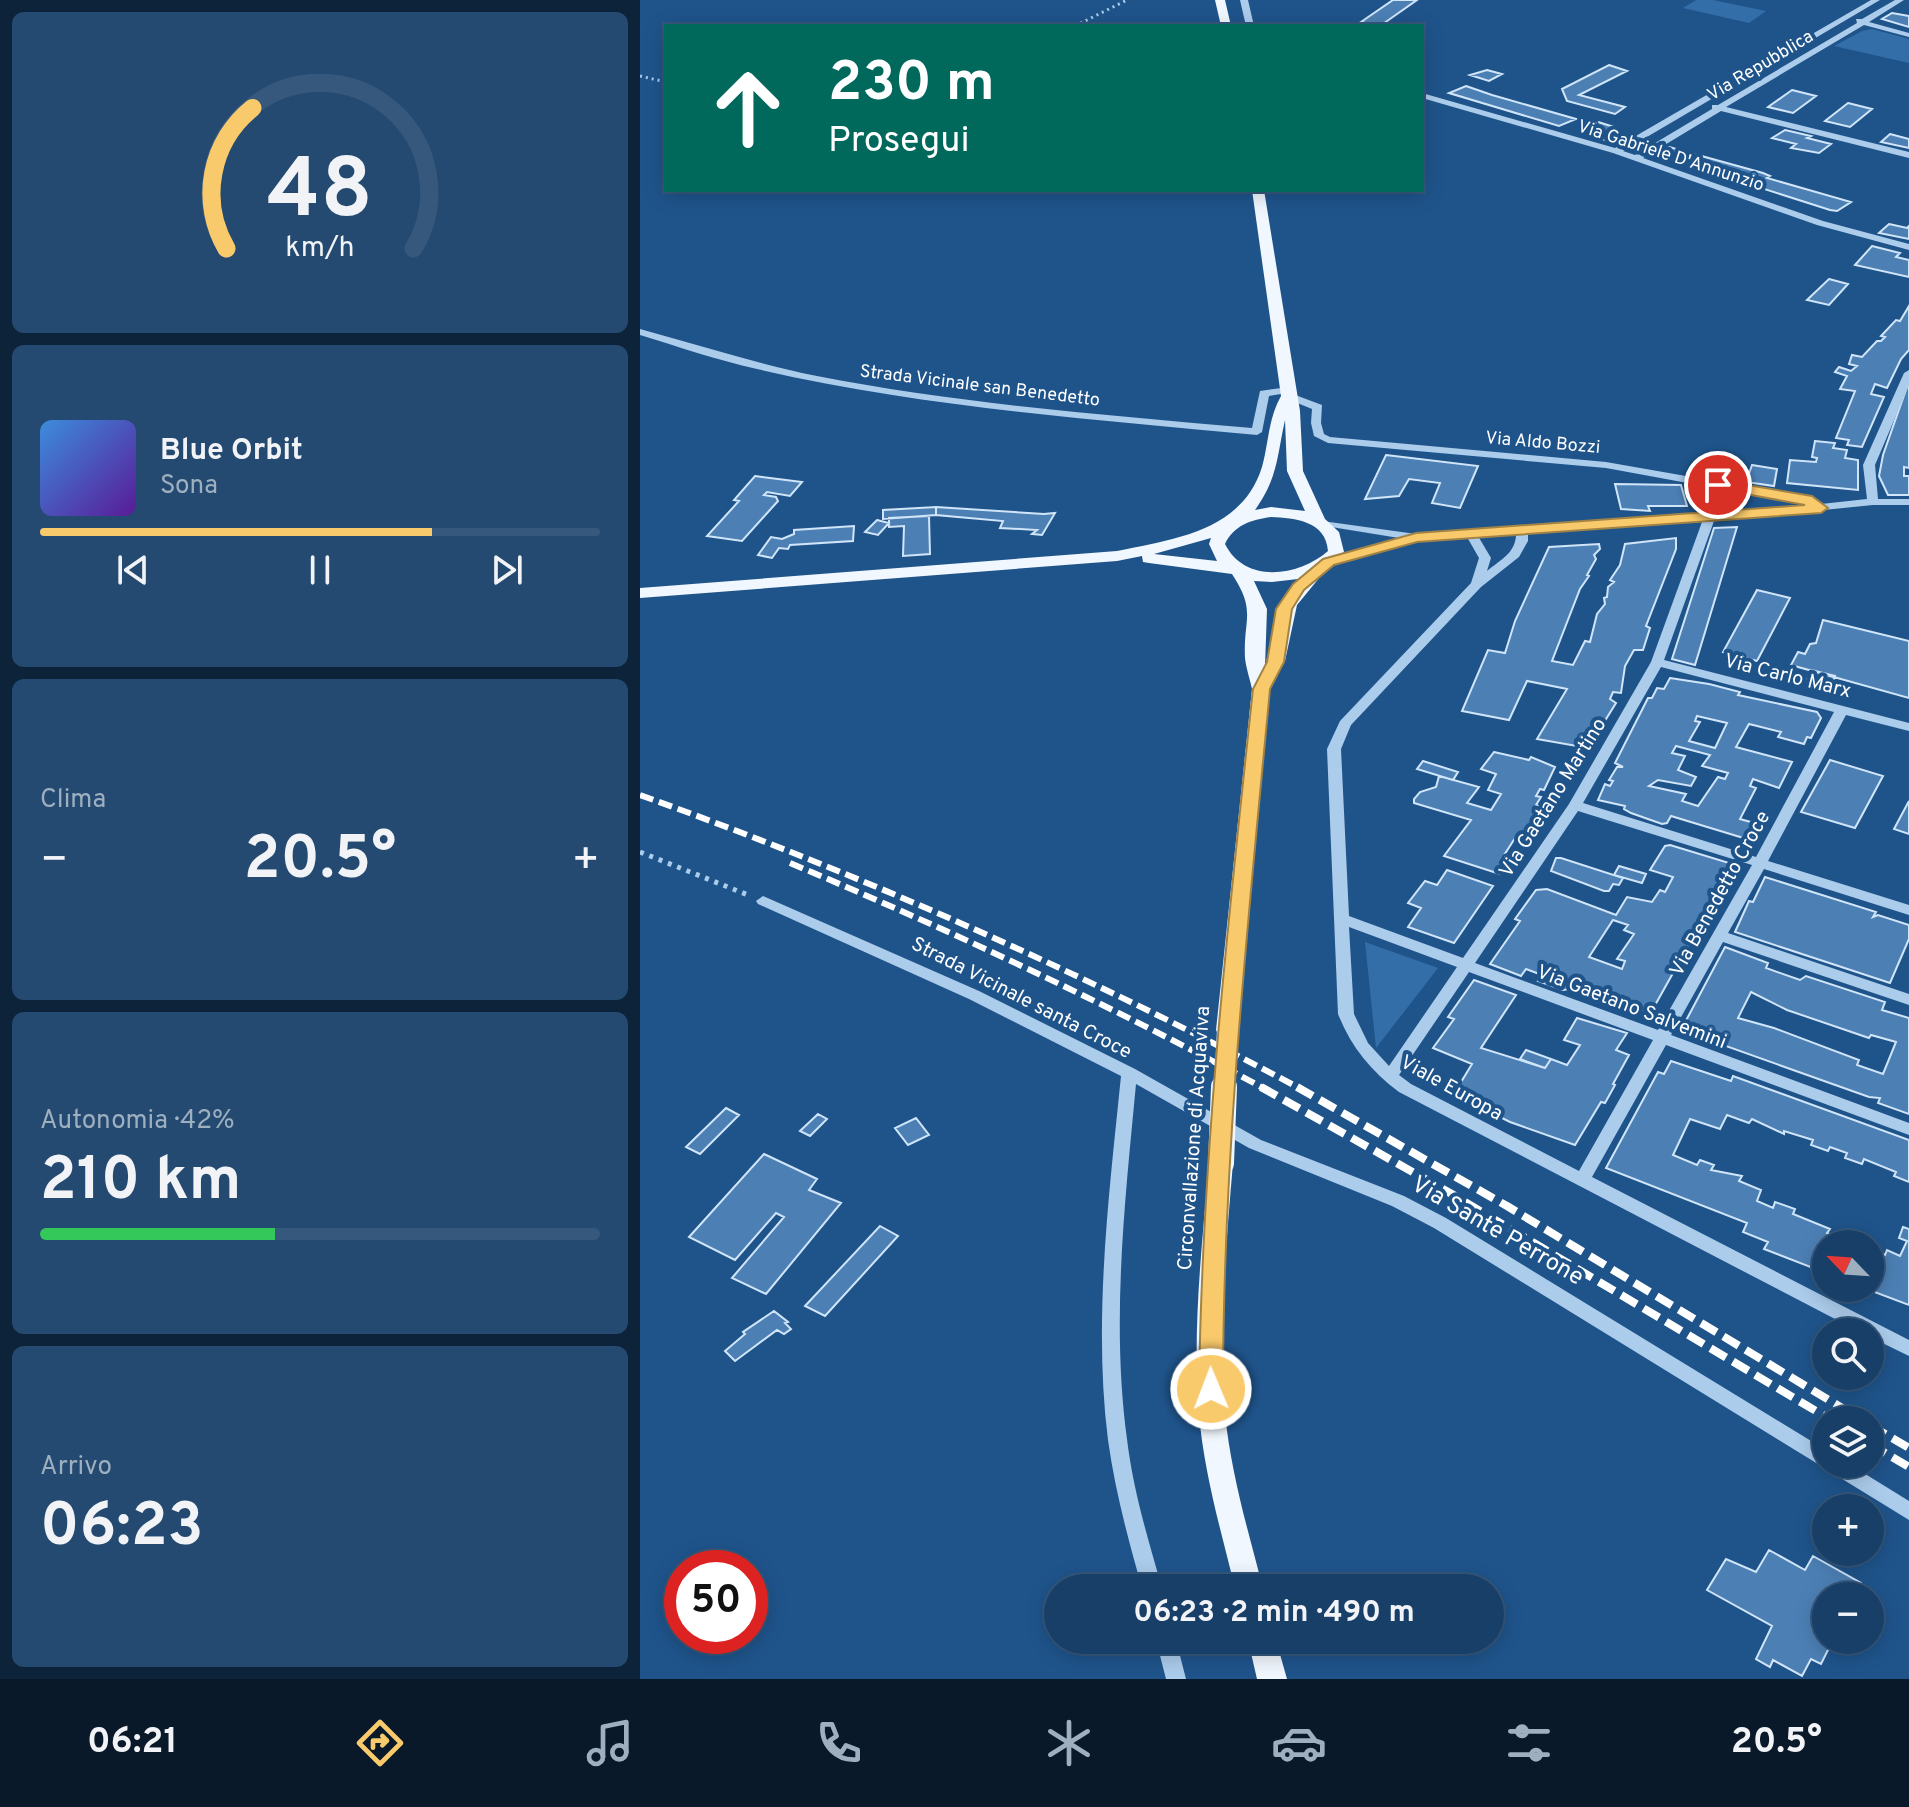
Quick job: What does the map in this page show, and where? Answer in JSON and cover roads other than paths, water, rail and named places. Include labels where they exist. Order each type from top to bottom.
[{"type":"main road","points":[[1220,0],[1226,24]]},
{"type":"main road","points":[[1258,192],[1289,393],[1296,418],[1292,454],[1297,481],[1319,522]]},
{"type":"main road","points":[[1261,689],[1254,659],[1258,609],[1252,591],[1238,569],[1219,554],[1217,544],[1220,535],[1260,492],[1270,467],[1275,419],[1289,393]]},
{"type":"main road","points":[[640,593],[1117,556],[1185,543],[1255,515],[1289,513],[1319,522],[1331,530],[1337,541],[1336,552],[1299,587],[1284,609],[1276,662],[1261,689]]},
{"type":"main road","points":[[1117,556],[1190,561],[1238,569],[1253,575],[1279,577],[1324,565]]},
{"type":"main road","name":"Circonvallazione di Acquaviva","points":[[1246,1574],[1221,1474],[1212,1415],[1212,1279],[1227,1030],[1261,689]]},
{"type":"main road","points":[[1266,1654],[1272,1679]]},
{"type":"street","points":[[1244,0],[1250,24]]},
{"type":"street","name":"Via Repubblica","points":[[1616,151],[1876,0]]},
{"type":"street","name":"Via Repubblica","points":[[1636,158],[1900,0]]},
{"type":"street","points":[[1846,17],[1909,35]]},
{"type":"street","name":"Via Gabriele D'Annunzio","points":[[1424,96],[1616,151],[1820,223],[1909,247]]},
{"type":"street","points":[[1700,103],[1909,155]]},
{"type":"street","name":"Strada Vicinale san Benedetto","points":[[640,332],[758,366],[865,387],[1257,432],[1264,393],[1289,393]]},
{"type":"street","points":[[1873,502],[1869,465],[1909,373]]},
{"type":"street","name":"Via Aldo Bozzi","points":[[1289,393],[1318,407],[1316,423],[1319,436],[1328,440],[1606,465],[1806,500],[1821,508]]},
{"type":"street","points":[[1319,522],[1416,537],[1709,518],[1873,502],[1909,502]]},
{"type":"street","name":"Via Gaetano Martino","points":[[1390,1077],[1575,805],[1657,662],[1709,518]]},
{"type":"street","name":"Viale Europa","points":[[1522,530],[1522,541],[1515,555],[1477,584],[1360,707],[1338,735],[1334,766],[1341,919],[1346,1014],[1353,1036],[1366,1054],[1405,1088],[1909,1349]]},
{"type":"street","points":[[1471,534],[1485,558],[1477,584]]},
{"type":"street","points":[[1324,565],[1416,537]]},
{"type":"street","name":"Via Carlo Marx","points":[[1657,662],[1909,727]]},
{"type":"street","name":"Via Benedetto Croce","points":[[1583,1179],[1760,863],[1842,709]]},
{"type":"street","points":[[1575,805],[1909,910]]},
{"type":"street","name":"Strada Vicinale santa Croce","points":[[763,901],[974,995],[1129,1073],[1112,1345],[1115,1418],[1133,1519],[1148,1574]]},
{"type":"street","name":"Via Gaetano Salvemini","points":[[1341,919],[1909,1129]]},
{"type":"street","points":[[1719,935],[1909,1000]]},
{"type":"street","name":"Via Sante Perrone","points":[[1129,1073],[1255,1144],[1398,1201],[1440,1223],[1812,1451]]},
{"type":"street","points":[[1856,1478],[1909,1511]]},
{"type":"street","points":[[1170,1654],[1176,1679]]},
{"type":"railway","points":[[640,795],[810,860],[976,930],[1140,1006],[1301,1089]]},
{"type":"railway","points":[[790,863],[1030,970],[1265,1089]]},
{"type":"railway","points":[[1261,1087],[1450,1193],[1812,1409]]},
{"type":"railway","points":[[1297,1087],[1507,1206],[1839,1406]]},
{"type":"railway","points":[[1884,1433],[1909,1448]]},
{"type":"railway","points":[[1884,1452],[1909,1467]]}]
